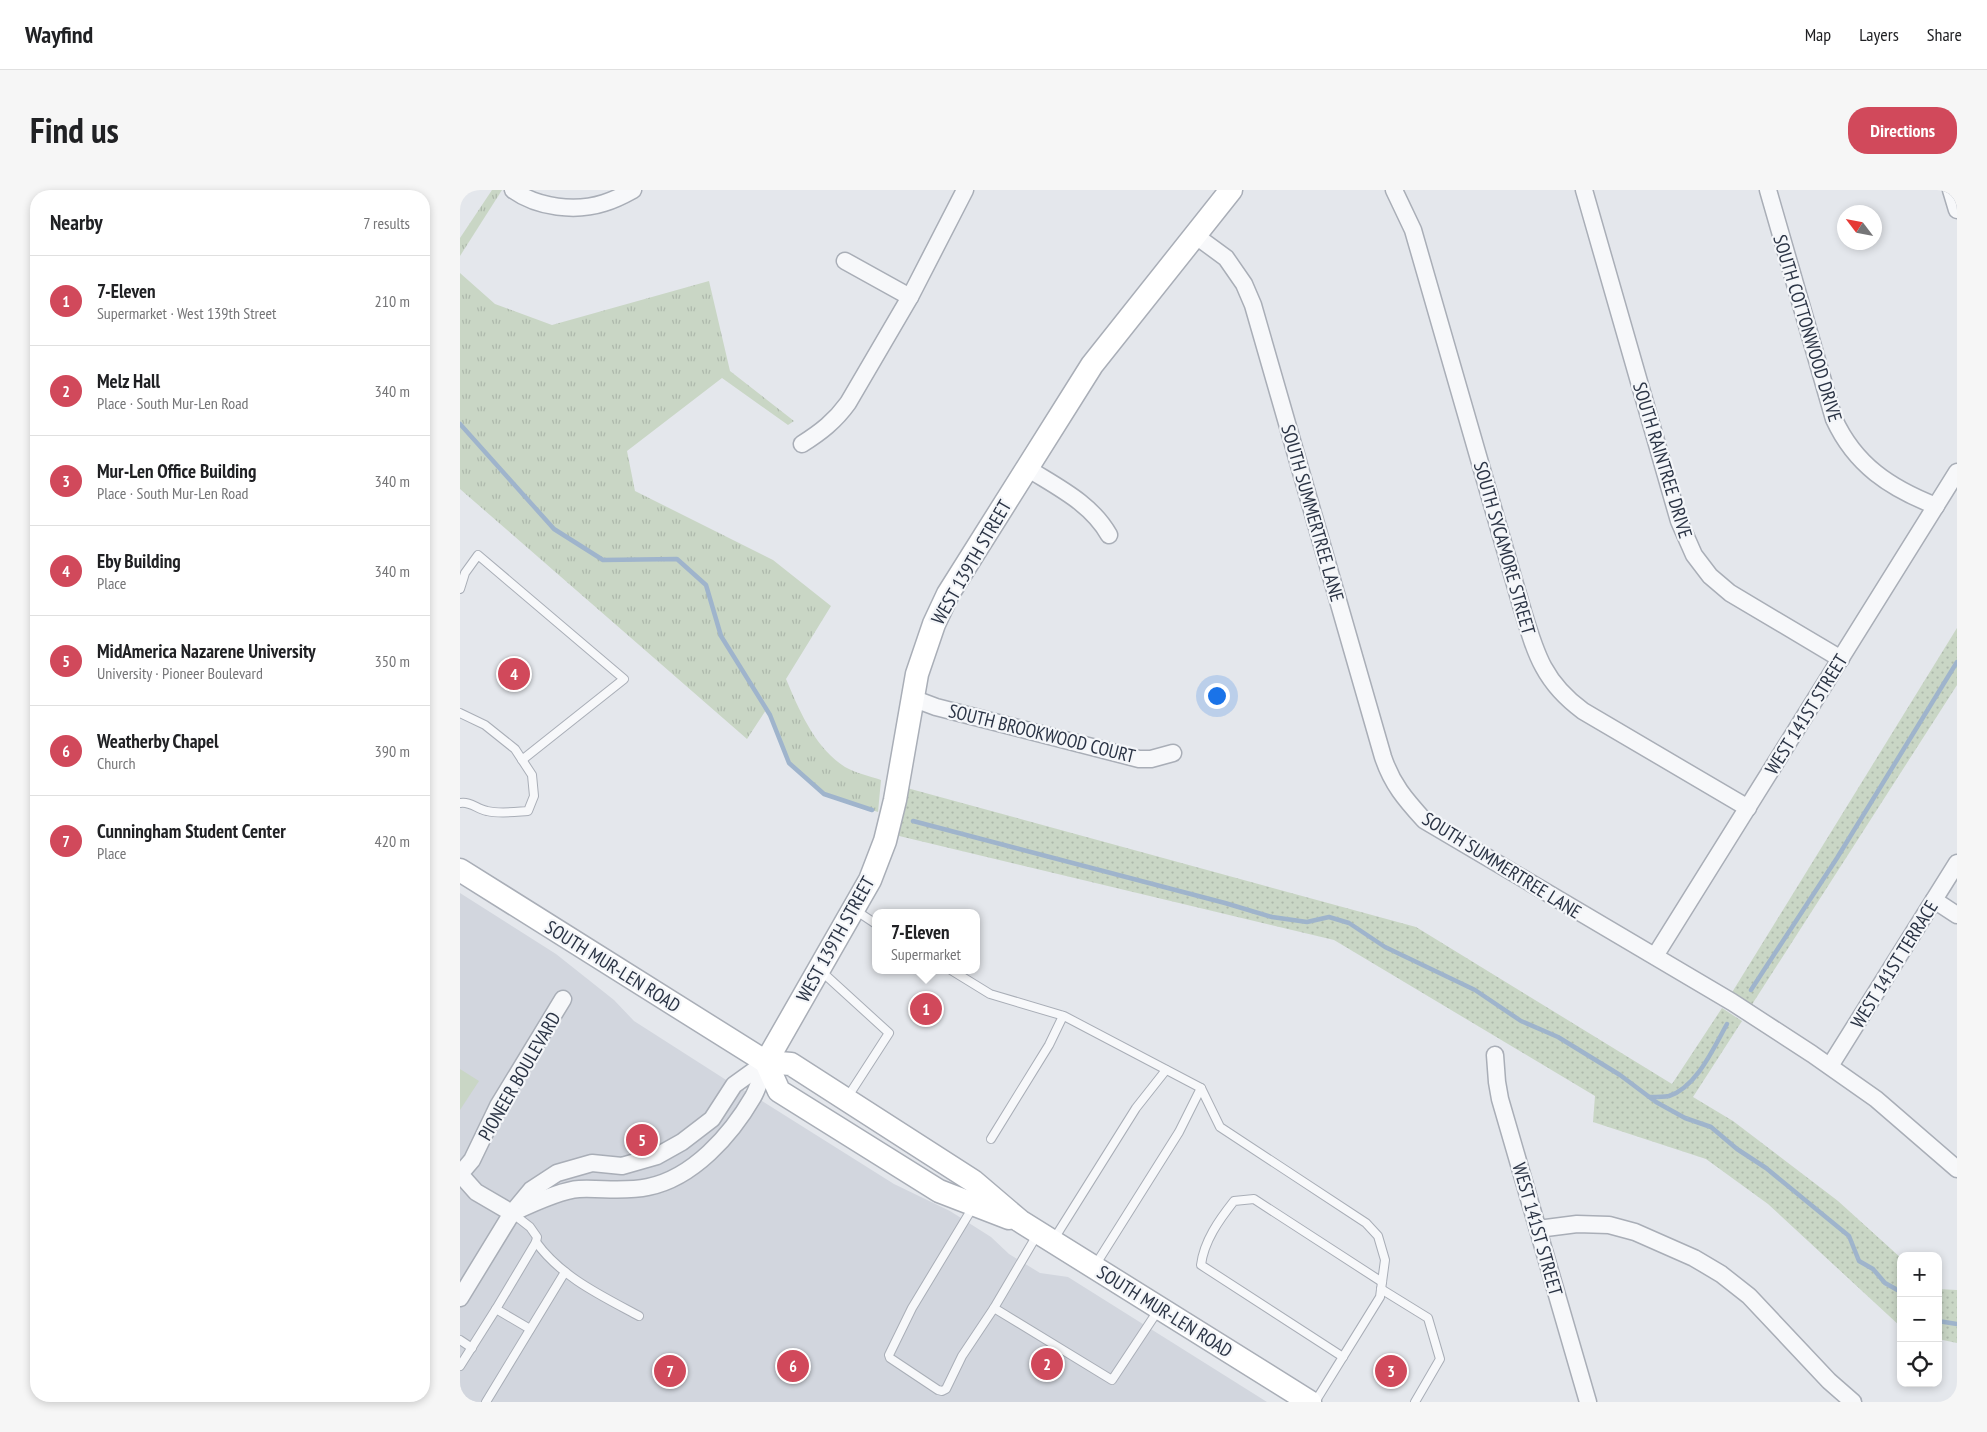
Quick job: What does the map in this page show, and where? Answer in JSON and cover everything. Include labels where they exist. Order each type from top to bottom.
[{"type":"main road","name":"WEST 139TH STREET","points":[[766,1062],[870,880],[885,841],[895,800],[912,698],[921,658],[948,594],[1092,365],[1231,190]]},
{"type":"main road","name":"SOUTH MUR-LEN ROAD","points":[[460,870],[766,1062],[791,1064],[973,1181],[1037,1232],[1310,1402]]},
{"type":"main road","name":"SOUTH MUR-LEN ROAD","points":[[766,1062],[779,1091],[939,1191],[1037,1232]]},
{"type":"street","points":[[513,190],[559,207],[603,204],[633,190]]},
{"type":"street","points":[[802,444],[821,432],[838,417],[910,297],[965,190]]},
{"type":"street","name":"SOUTH SYCAMORE STREET","points":[[1394,190],[1413,230],[1521,605],[1543,668],[1553,683],[1570,701],[1583,710],[1748,808]]},
{"type":"street","name":"SOUTH RAINTREE DRIVE","points":[[1584,190],[1679,521],[1694,555],[1710,576],[1730,593],[1841,659]]},
{"type":"street","name":"SOUTH COTTONWOOD DRIVE","points":[[1768,190],[1834,419],[1846,444],[1876,475],[1916,498],[1936,506]]},
{"type":"street","points":[[1951,190],[1957,210]]},
{"type":"street","name":"SOUTH SUMMERTREE LANE","points":[[1196,236],[1226,258],[1244,284],[1253,305],[1383,757],[1389,774],[1401,794],[1424,820],[1732,1002],[1830,1066],[1876,1099],[1957,1168]]},
{"type":"street","points":[[845,261],[910,297]]},
{"type":"street","points":[[1027,468],[1091,510],[1109,535]]},
{"type":"street","name":"WEST 141ST STREET","points":[[1655,956],[1957,472]]},
{"type":"street","name":"SOUTH BROOKWOOD COURT","points":[[912,698],[936,707],[1139,759],[1151,759],[1173,753]]},
{"type":"street","name":"WEST 141ST TERRACE","points":[[1830,1066],[1957,863]]},
{"type":"street","points":[[1934,900],[1957,916]]},
{"type":"street","name":"PIONEER BOULEVARD","points":[[512,1213],[476,1192],[460,1174],[472,1160],[498,1106],[563,998]]},
{"type":"street","name":"WEST 141ST STREET","points":[[1495,1055],[1496,1082],[1500,1099],[1588,1402]]},
{"type":"street","points":[[460,1298],[512,1213],[531,1190],[557,1173],[592,1163],[622,1166],[656,1156],[682,1142],[712,1119],[734,1085],[766,1062]]},
{"type":"street","points":[[512,1213],[577,1189],[621,1190],[649,1187],[677,1177],[703,1158],[734,1127],[754,1096],[766,1062]]},
{"type":"street","points":[[1538,1228],[1577,1224],[1609,1225],[1635,1232],[1694,1258],[1721,1274],[1749,1296],[1829,1381],[1853,1402]]},
{"type":"lane","points":[[460,588],[464,573],[478,555],[624,678],[522,760]]},
{"type":"lane","points":[[460,713],[485,725],[515,749],[532,775],[534,796],[528,811],[505,813],[486,811],[466,802],[460,804]]},
{"type":"lane","points":[[853,909],[872,921]]},
{"type":"lane","points":[[819,969],[889,1033],[846,1100]]},
{"type":"lane","points":[[958,974],[990,994],[1063,1016],[1201,1088],[1220,1128],[1366,1224],[1378,1236],[1385,1260],[1380,1297],[1315,1402]]},
{"type":"lane","points":[[991,1138],[1049,1045],[1063,1016]]},
{"type":"lane","points":[[974,1206],[912,1308],[889,1355],[890,1358],[942,1391],[946,1389],[962,1356],[994,1308],[1037,1232],[1166,1070]]},
{"type":"lane","points":[[1094,1267],[1178,1132],[1201,1088]]},
{"type":"lane","points":[[1343,1357],[1200,1265],[1202,1252],[1220,1219],[1234,1201],[1254,1198],[1428,1318],[1440,1359],[1415,1402]]},
{"type":"lane","points":[[460,1366],[536,1242],[537,1237],[530,1227],[512,1213]]},
{"type":"lane","points":[[536,1242],[547,1257],[565,1272],[596,1293],[639,1316]]},
{"type":"lane","points":[[486,1402],[565,1272]]},
{"type":"lane","points":[[994,1308],[1112,1380],[1160,1308]]},
{"type":"lane","points":[[496,1309],[530,1329]]},
{"type":"lane","points":[[460,1340],[472,1348]]},
{"type":"shaded area","points":[[460,893],[556,954],[614,1000],[634,1021],[734,1085],[894,1184],[950,1211],[991,1237],[1009,1254],[1040,1273],[1068,1277],[1267,1402],[460,1402]]},
{"type":"green space","points":[[492,190],[502,190],[460,256],[460,238]]},
{"type":"green space","points":[[460,273],[495,304],[552,325],[709,281],[730,371],[794,421],[788,425],[722,378],[627,451],[635,491],[773,560],[831,606],[786,679],[802,715],[825,750],[845,767],[881,780],[878,812],[824,794],[789,763],[766,710],[747,739],[460,489]]},
{"type":"green space","points":[[1957,628],[1957,685],[1751,1006],[1731,994]]},
{"type":"green space","points":[[907,788],[1416,927],[1672,1084],[1722,1008],[1742,1021],[1693,1097],[1733,1121],[1838,1201],[1897,1254],[1897,1323],[1768,1204],[1706,1159],[1593,1122],[1595,1096],[1334,940],[895,835]]},
{"type":"green space","points":[[460,1069],[479,1081],[460,1110]]},
{"type":"green space","points":[[1942,1289],[1957,1290],[1957,1343],[1942,1340]]},
{"type":"waterway","points":[[460,424],[554,529],[603,560],[677,559],[706,585],[721,636],[770,715],[789,763],[824,794],[872,810]]},
{"type":"waterway","points":[[1751,990],[1837,858],[1957,662]]},
{"type":"waterway","points":[[913,821],[1272,917],[1307,922],[1329,917],[1349,923],[1385,947],[1475,990],[1521,1021],[1558,1037],[1620,1075],[1656,1102],[1685,1118],[1711,1127],[1737,1149],[1766,1168],[1849,1236],[1859,1261],[1873,1269],[1885,1283],[1897,1290]]},
{"type":"waterway","points":[[1650,1097],[1669,1096],[1688,1084],[1704,1065],[1727,1024]]},
{"type":"waterway","points":[[1942,1322],[1957,1324]]},
{"type":"place","name":"Eby Building","points":[[514,674]]},
{"type":"place","name":"7-Eleven","points":[[926,1009]]},
{"type":"place","name":"MidAmerica Nazarene University","points":[[642,1140]]},
{"type":"place","name":"Melz Hall","points":[[1047,1364]]},
{"type":"place","name":"Weatherby Chapel","points":[[793,1366]]},
{"type":"place","name":"Cunningham Student Center","points":[[670,1371]]},
{"type":"place","name":"Mur-Len Office Building","points":[[1391,1371]]}]
